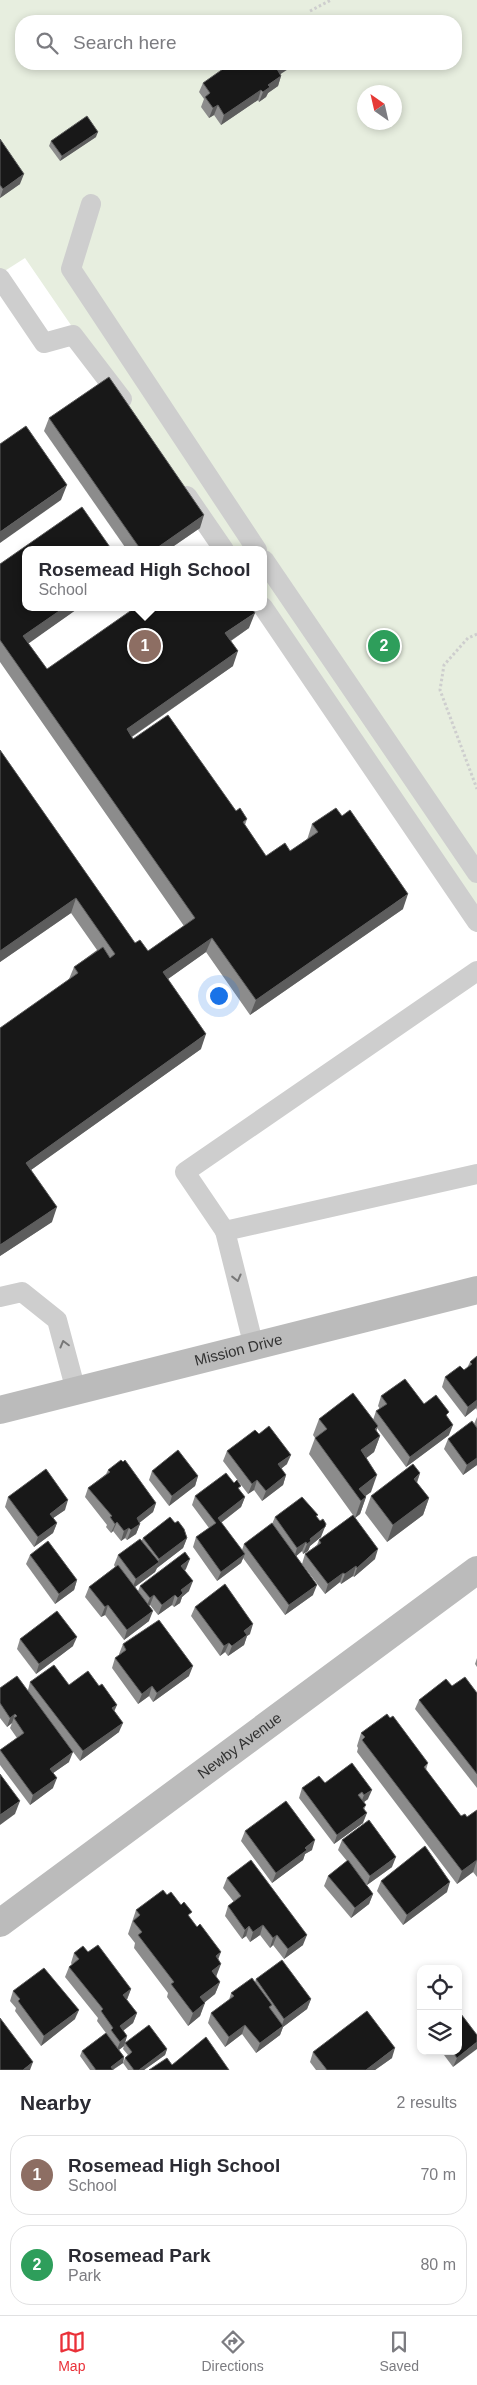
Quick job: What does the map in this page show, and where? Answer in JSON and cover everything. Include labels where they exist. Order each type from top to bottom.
[{"type":"street","name":"Mission Drive","points":[[0,1410],[477,1290]]},
{"type":"street","name":"Newby Avenue","points":[[0,1922],[477,1570]]},
{"type":"lane","points":[[91,204],[71,269],[254,546]]},
{"type":"lane","points":[[0,278],[44,343],[73,335],[105,374],[132,414]]},
{"type":"lane","points":[[175,478],[221,546]]},
{"type":"lane","points":[[267,564],[477,873]]},
{"type":"lane","points":[[266,611],[477,922]]},
{"type":"lane","points":[[254,1347],[226,1230],[186,1172],[477,971]]},
{"type":"lane","points":[[226,1230],[477,1174]]},
{"type":"lane","points":[[0,1297],[22,1292],[57,1320],[76,1391]]},
{"type":"path","points":[[310,11],[331,0]]},
{"type":"path","points":[[477,634],[468,638],[444,666],[440,690],[477,789]]},
{"type":"green space","points":[[0,0],[477,0],[477,918],[267,610],[267,546],[222,546],[25,258],[0,274]]},
{"type":"building","points":[[221,70],[278,70],[281,76],[268,85],[270,87],[263,92],[261,90],[224,115],[218,105],[213,108],[205,97],[210,93],[203,83]]},
{"type":"building","points":[[87,116],[98,132],[62,156],[51,141]]},
{"type":"building","points":[[0,139],[24,174],[3,189],[0,185]]},
{"type":"building","points":[[109,377],[204,515],[160,546],[138,546],[49,418]]},
{"type":"building","points":[[26,426],[67,485],[0,532],[0,444]]},
{"type":"building","points":[[82,507],[109,546],[26,546]]},
{"type":"building","points":[[22,549],[22,611],[59,611],[23,636],[47,669],[130,611],[254,611],[255,613],[225,633],[238,651],[127,729],[133,739],[168,715],[236,811],[240,808],[247,819],[243,822],[266,856],[285,843],[290,851],[318,832],[312,824],[336,808],[342,816],[350,810],[408,894],[256,1000],[212,938],[163,972],[206,1034],[26,1163],[57,1207],[0,1245],[0,1028],[78,973],[74,967],[103,947],[110,958],[115,954],[76,898],[0,951],[0,750],[135,943],[140,940],[148,951],[195,918],[0,640],[0,564]]},
{"type":"building","points":[[477,1356],[477,1400],[468,1407],[445,1377],[460,1366],[464,1370],[472,1364],[470,1362]]},
{"type":"building","points":[[405,1379],[424,1404],[436,1395],[449,1412],[446,1415],[453,1425],[410,1457],[376,1411],[387,1404],[381,1396]]},
{"type":"building","points":[[353,1393],[378,1426],[375,1429],[380,1436],[361,1450],[377,1475],[359,1489],[366,1497],[361,1501],[315,1438],[327,1429],[319,1419]]},
{"type":"building","points":[[472,1421],[477,1428],[477,1458],[467,1465],[448,1439]]},
{"type":"building","points":[[269,1426],[291,1455],[278,1464],[286,1475],[266,1491],[257,1480],[252,1484],[227,1451],[255,1430],[259,1434]]},
{"type":"building","points":[[178,1450],[198,1476],[172,1496],[152,1471]]},
{"type":"building","points":[[121,1460],[123,1462],[125,1460],[156,1503],[137,1518],[140,1524],[131,1530],[129,1528],[124,1531],[117,1522],[115,1524],[110,1517],[112,1516],[88,1488],[110,1472],[108,1470]]},
{"type":"building","points":[[413,1464],[420,1473],[414,1479],[429,1498],[393,1525],[371,1496]]},
{"type":"building","points":[[46,1469],[68,1500],[50,1514],[57,1523],[38,1537],[8,1497]]},
{"type":"building","points":[[226,1473],[234,1483],[237,1480],[241,1486],[238,1488],[245,1497],[218,1518],[245,1554],[221,1572],[196,1537],[216,1523],[195,1496]]},
{"type":"building","points":[[302,1497],[318,1515],[316,1516],[320,1521],[323,1519],[326,1524],[325,1527],[310,1539],[311,1541],[297,1548],[275,1517]]},
{"type":"building","points":[[353,1515],[378,1549],[357,1568],[356,1566],[345,1574],[343,1573],[328,1584],[305,1554],[321,1543],[319,1540]]},
{"type":"building","points":[[170,1517],[175,1523],[178,1521],[184,1529],[187,1538],[159,1559],[143,1538]]},
{"type":"building","points":[[272,1523],[317,1585],[289,1605],[244,1544]]},
{"type":"building","points":[[140,1539],[159,1562],[136,1579],[118,1555]]},
{"type":"building","points":[[48,1541],[77,1580],[59,1594],[30,1555]]},
{"type":"building","points":[[185,1552],[190,1559],[181,1566],[193,1581],[181,1590],[183,1593],[178,1598],[175,1595],[162,1605],[154,1595],[150,1598],[140,1586]]},
{"type":"building","points":[[118,1565],[153,1611],[127,1630],[108,1605],[105,1607],[89,1587]]},
{"type":"building","points":[[225,1584],[253,1624],[244,1631],[247,1635],[232,1646],[229,1643],[224,1646],[195,1607]]},
{"type":"building","points":[[57,1611],[77,1637],[39,1664],[20,1639]]},
{"type":"building","points":[[159,1620],[193,1666],[157,1693],[152,1686],[142,1694],[115,1658],[126,1650],[123,1644]]},
{"type":"building","points":[[54,1665],[69,1685],[88,1671],[99,1686],[102,1684],[117,1705],[112,1708],[123,1723],[83,1751],[30,1682]]},
{"type":"building","points":[[17,1676],[73,1752],[50,1769],[57,1778],[33,1795],[0,1750],[24,1733],[14,1718],[17,1716],[15,1714],[10,1718],[0,1703],[0,1688]]},
{"type":"building","points":[[465,1677],[477,1693],[477,1774],[419,1700],[446,1679],[452,1686]]},
{"type":"building","points":[[387,1714],[390,1718],[393,1716],[428,1763],[424,1767],[461,1816],[465,1814],[467,1817],[477,1810],[477,1860],[462,1871],[362,1740],[365,1737],[361,1733]]},
{"type":"building","points":[[352,1763],[372,1790],[364,1795],[362,1792],[358,1795],[366,1805],[363,1808],[367,1813],[337,1835],[302,1788],[319,1776],[325,1783]]},
{"type":"building","points":[[0,1774],[20,1801],[0,1815]]},
{"type":"building","points":[[286,1801],[315,1840],[305,1848],[307,1850],[276,1873],[245,1831]]},
{"type":"building","points":[[369,1820],[396,1857],[370,1876],[342,1840]]},
{"type":"building","points":[[425,1846],[450,1882],[407,1915],[381,1881]]},
{"type":"building","points":[[251,1860],[307,1935],[288,1949],[277,1935],[273,1938],[263,1925],[253,1932],[249,1926],[245,1930],[228,1906],[241,1896],[227,1878]]},
{"type":"building","points":[[348,1860],[373,1894],[355,1908],[328,1876]]},
{"type":"building","points":[[163,1890],[167,1895],[171,1892],[181,1905],[184,1902],[192,1912],[188,1915],[197,1927],[200,1924],[221,1952],[216,1956],[221,1964],[212,1971],[220,1982],[200,1997],[205,2003],[193,2013],[171,1984],[174,1982],[138,1935],[142,1932],[133,1921],[140,1915],[136,1910]]},
{"type":"building","points":[[98,1945],[131,1989],[123,1995],[137,2013],[120,2026],[127,2036],[120,2042],[101,2011],[103,2009],[69,1967],[79,1959],[74,1953],[83,1946],[88,1952]]},
{"type":"building","points":[[282,1960],[311,1999],[284,2019],[256,1979]]},
{"type":"building","points":[[44,1968],[79,2010],[44,2036],[18,2001],[20,1999],[13,1991]]},
{"type":"building","points":[[252,1978],[272,2005],[269,2007],[283,2026],[260,2043],[245,2025],[229,2037],[211,2013],[234,1996],[231,1993]]},
{"type":"building","points":[[367,2011],[395,2048],[366,2070],[327,2070],[313,2052]]},
{"type":"building","points":[[462,2015],[477,2035],[477,2042],[462,2054]]},
{"type":"building","points":[[0,2018],[33,2062],[23,2070],[0,2070]]},
{"type":"building","points":[[149,2025],[167,2049],[139,2070],[134,2070],[125,2058],[132,2052],[125,2043]]},
{"type":"building","points":[[106,2033],[124,2057],[111,2067],[113,2070],[96,2070],[82,2051]]},
{"type":"building","points":[[206,2037],[229,2070],[149,2070],[167,2058],[172,2065]]},
{"type":"place","name":"Rosemead High School","points":[[145,646]]},
{"type":"place","name":"Rosemead Park","points":[[384,646]]}]
